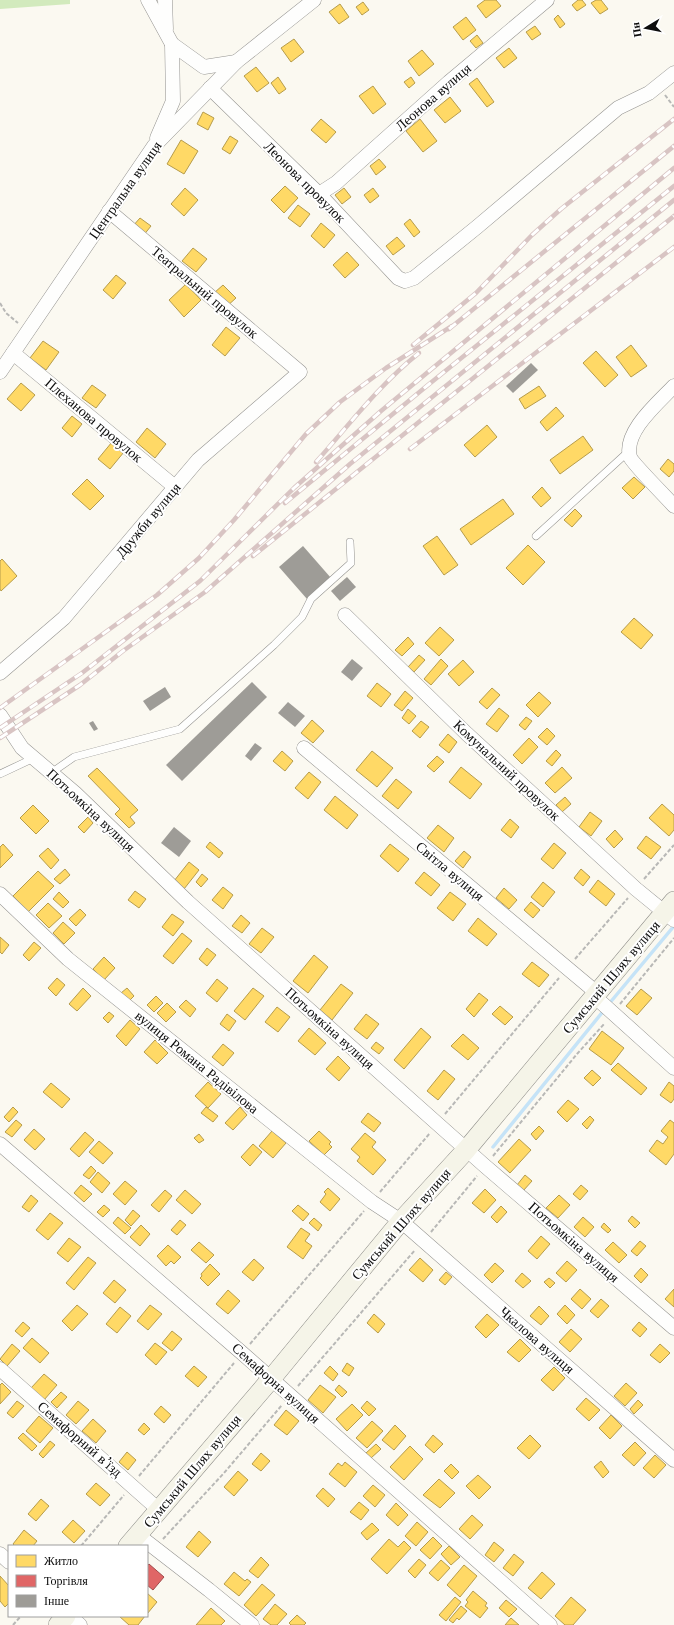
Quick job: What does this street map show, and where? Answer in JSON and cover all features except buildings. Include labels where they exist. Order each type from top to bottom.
[{"type":"main road","name":"Сумський Шлях вулиця","points":[[133,1540],[271,1380],[401,1221],[467,1149],[595,995],[671,911]]},
{"type":"main road","points":[[58,1625],[65,1617]]},
{"type":"street","points":[[148,0],[169,39],[204,67],[236,62]]},
{"type":"street","points":[[154,146],[173,101],[166,0]]},
{"type":"street","name":"Центральна вулиця","points":[[0,372],[154,146],[236,62],[314,0]]},
{"type":"street","name":"Леонова вулиця","points":[[319,194],[336,183],[449,82],[547,0]]},
{"type":"street","name":"Леонова провулок","points":[[210,88],[319,194],[398,278],[405,280],[414,278],[618,108],[650,93],[674,74]]},
{"type":"street","name":"Театральний провулок","points":[[109,211],[300,372]]},
{"type":"street","name":"Плеханова провулок","points":[[13,353],[175,487]]},
{"type":"street","name":"Дружби вулиця","points":[[0,672],[64,618],[198,460],[300,372]]},
{"type":"street","points":[[674,386],[636,428],[629,444],[630,458],[674,506]]},
{"type":"street","name":"Комунальний провулок","points":[[345,615],[467,734],[636,889],[671,911]]},
{"type":"street","name":"Потьомкіна вулиця","points":[[0,715],[22,748],[75,793],[188,902],[467,1149],[674,1328]]},
{"type":"street","name":"Світла вулиця","points":[[304,748],[595,995],[674,1068]]},
{"type":"street","name":"вулиця Романа Радівілова","points":[[0,894],[68,959],[372,1202],[401,1221]]},
{"type":"street","name":"Семафорна вулиця","points":[[0,1144],[550,1625]]},
{"type":"street","name":"Чкалова вулиця","points":[[401,1221],[674,1460]]},
{"type":"street","name":"Семафорний в’їзд","points":[[0,1369],[159,1510]]},
{"type":"street","points":[[148,1550],[209,1590],[252,1625]]},
{"type":"street","points":[[0,1554],[8,1561]]},
{"type":"street","points":[[71,1617],[80,1625]]},
{"type":"lane","points":[[536,536],[630,451]]},
{"type":"lane","points":[[51,773],[74,758],[180,729],[274,645],[302,617],[311,599],[351,563],[350,542]]},
{"type":"lane","points":[[0,774],[35,758]]},
{"type":"path","points":[[664,94],[674,107]]},
{"type":"path","points":[[0,302],[6,313],[28,331]]},
{"type":"path","points":[[13,1625],[20,1617]]},
{"type":"green space","points":[[0,0],[70,0],[70,4],[0,9]]},
{"type":"waterway","points":[[608,1005],[674,926]]},
{"type":"waterway","points":[[493,1147],[605,1009]]},
{"type":"railway","points":[[413,345],[476,293],[532,235],[561,209],[674,119]]},
{"type":"railway","points":[[449,329],[674,146]]},
{"type":"railway","points":[[0,728],[82,673],[200,581],[294,488],[381,411],[674,168]]},
{"type":"railway","points":[[285,503],[674,186]]},
{"type":"railway","points":[[0,738],[80,685],[123,651],[205,592],[350,464],[674,200]]},
{"type":"railway","points":[[253,556],[674,216]]},
{"type":"railway","points":[[410,449],[674,247]]},
{"type":"railway","points":[[0,708],[157,595],[199,558],[234,520],[306,434],[340,402],[386,368],[452,326]]},
{"type":"railway","points":[[316,462],[378,391],[419,353]]}]
